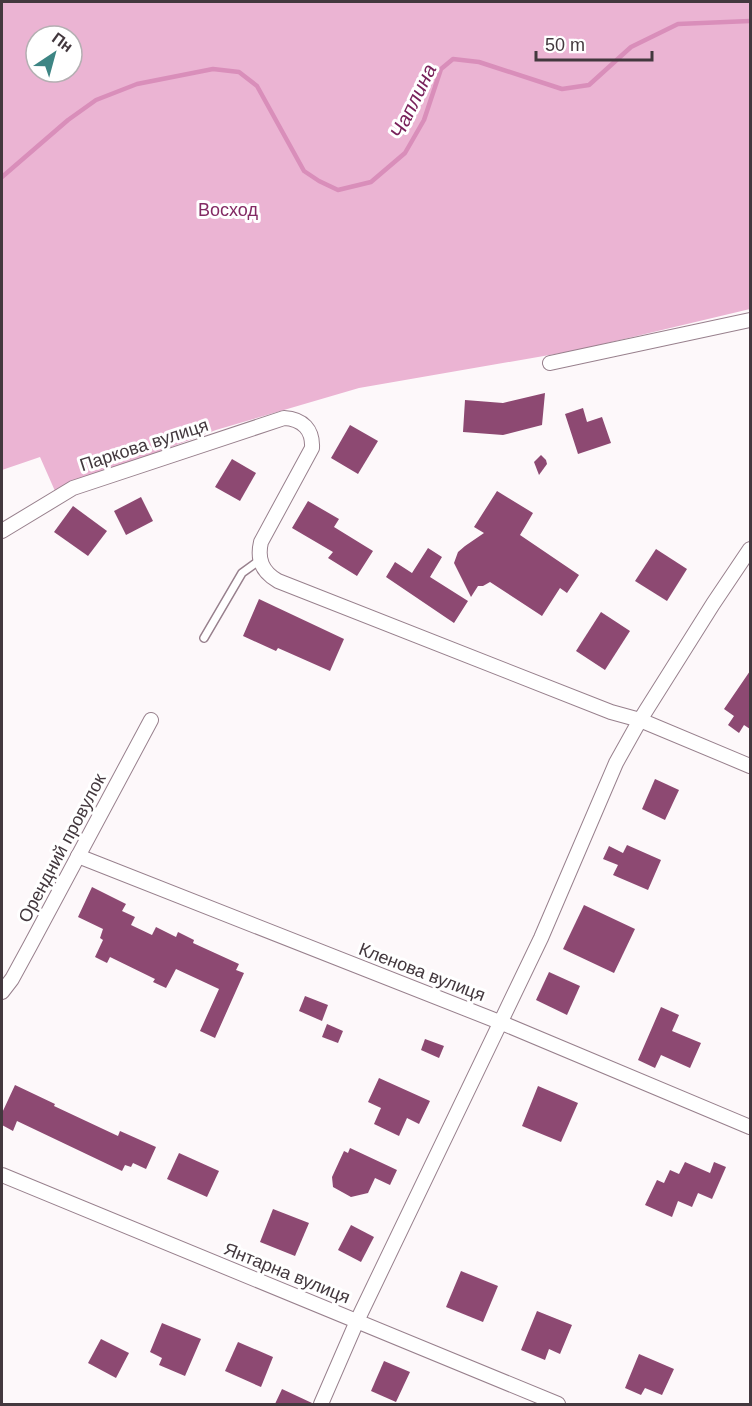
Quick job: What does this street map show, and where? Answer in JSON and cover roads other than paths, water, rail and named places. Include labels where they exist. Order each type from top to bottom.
[{"type":"street","points":[[550,363],[750,320]]},
{"type":"street","name":"Паркова вулиця","points":[[2,531],[73,488],[284,418],[300,421],[310,432],[312,448],[261,542],[260,560]]},
{"type":"street","points":[[321,1404],[357,1321],[502,1023],[616,763],[640,720],[750,549]]},
{"type":"street","points":[[260,560],[263,569],[278,581],[611,712],[640,720],[750,766]]},
{"type":"street","name":"Орендний провулок","points":[[2,992],[12,979],[151,720]]},
{"type":"street","name":"Кленова вулиця","points":[[78,856],[502,1023],[750,1127]]},
{"type":"street","name":"Янтарна вулиця","points":[[2,1175],[558,1404]]},
{"type":"lane","points":[[204,638],[242,573],[260,560]]},
{"type":"waterway","name":"Чаплина","points":[[2,177],[68,120],[96,100],[137,84],[213,69],[239,72],[257,86],[304,171],[338,190],[371,182],[405,153],[424,120],[441,69],[453,59],[479,62],[562,89],[589,85],[631,47],[678,24],[750,21]]},
{"type":"park label","name":"Восход","points":[[228,210]]}]
